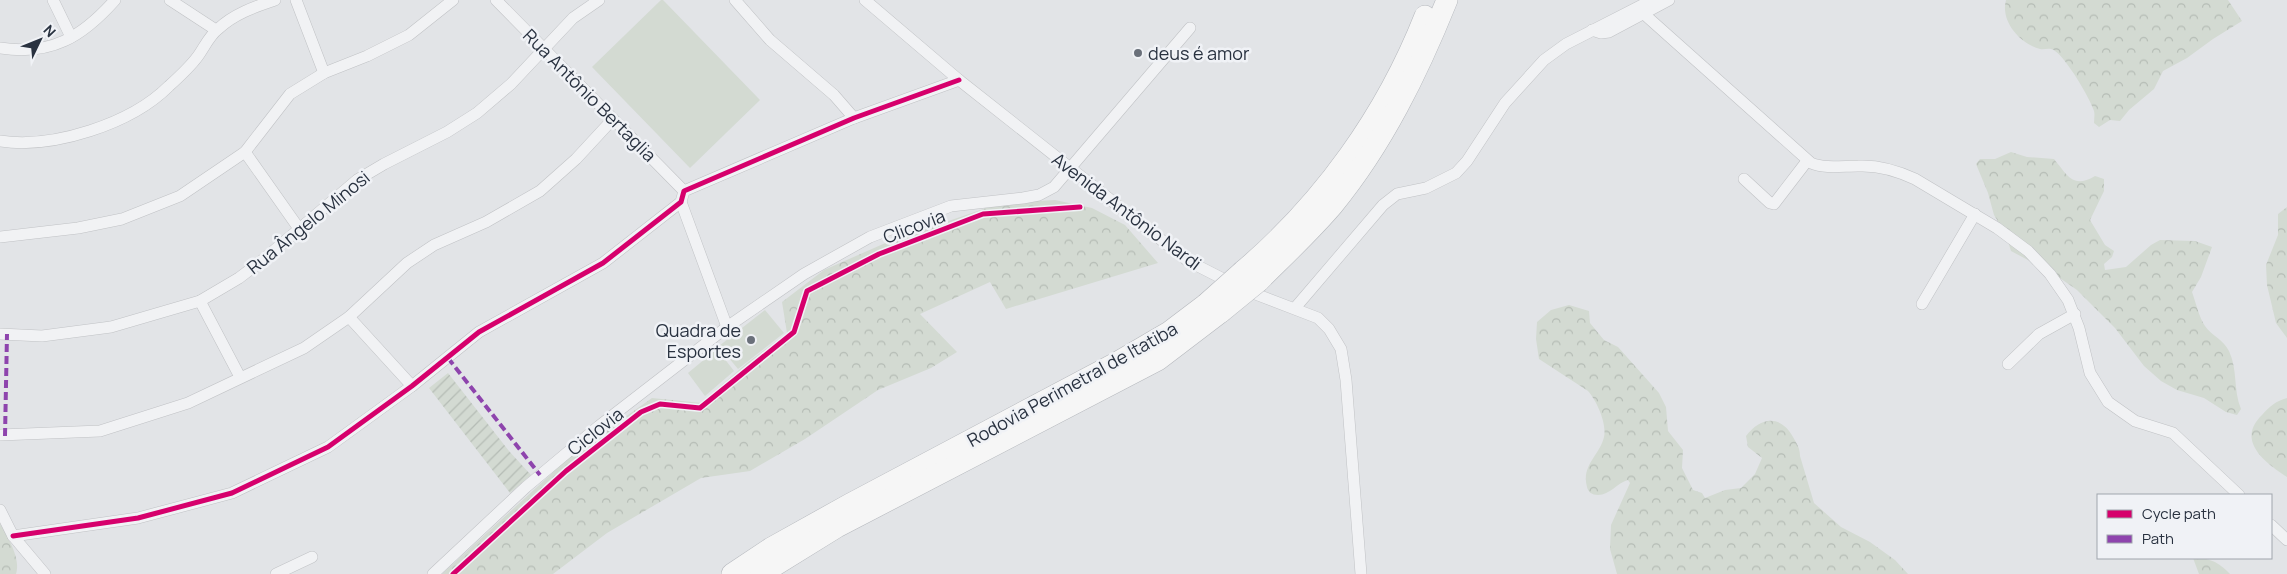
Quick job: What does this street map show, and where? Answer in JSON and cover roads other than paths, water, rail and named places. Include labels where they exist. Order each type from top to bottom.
[{"type":"highway","name":"Rodovia Perimetral de Itatiba","points":[[1251,276],[1273,246],[1324,190],[1346,161],[1391,88],[1416,40],[1432,0]]},
{"type":"highway","name":"Rodovia Perimetral de Itatiba","points":[[761,574],[837,527],[1158,360],[1214,308],[1332,205],[1378,142],[1427,50],[1447,0]]},
{"type":"highway","name":"Rodovia Perimetral de Itatiba","points":[[732,574],[771,548],[850,504],[1116,363],[1214,308]]},
{"type":"street","points":[[53,0],[71,37]]},
{"type":"street","points":[[0,48],[32,51],[55,45],[96,22],[115,0]]},
{"type":"street","points":[[170,0],[216,30]]},
{"type":"street","points":[[0,140],[33,141],[64,138],[126,117],[167,88],[196,58],[216,30],[251,8],[275,0]]},
{"type":"street","points":[[296,0],[324,73]]},
{"type":"street","points":[[0,236],[78,228],[122,219],[180,196],[245,152],[290,94],[324,73],[367,56],[409,35],[453,0]]},
{"type":"street","name":"Rua Antônio Bertaglia","points":[[496,0],[613,119],[682,196]]},
{"type":"street","name":"Rua Ângelo Minosi","points":[[0,334],[42,336],[111,327],[200,300],[238,278],[300,230],[357,180],[447,132],[477,113],[511,84],[545,50],[573,18],[598,0]]},
{"type":"street","points":[[735,0],[770,40],[834,95],[854,118]]},
{"type":"street","name":"Avenida Antônio Nardi","points":[[865,0],[959,80],[1188,262],[1244,290],[1296,308],[1318,318],[1330,329],[1341,349],[1346,380],[1361,574]]},
{"type":"street","points":[[1296,308],[1383,205],[1397,194],[1426,188],[1456,173],[1467,161],[1505,103],[1544,60],[1566,44],[1652,0]]},
{"type":"street","points":[[1592,30],[1601,33],[1609,32],[1669,0]]},
{"type":"street","points":[[1644,14],[1807,161],[1824,167],[1868,166],[1897,171],[1915,179],[2007,234],[2034,256],[2059,287],[2075,314],[2090,373],[2108,402],[2135,421],[2173,432],[2238,494]]},
{"type":"street","points":[[433,574],[526,487],[599,426],[728,327],[804,274],[870,236],[951,206],[1039,195],[1054,187],[1190,28]]},
{"type":"street","points":[[13,536],[138,518],[232,493],[328,447],[412,386],[479,332],[603,263],[682,196],[854,118],[959,80]]},
{"type":"street","points":[[0,435],[100,431],[188,403],[304,348],[349,317],[407,263],[434,245],[486,222],[540,191],[576,159],[613,119]]},
{"type":"street","points":[[245,152],[300,230]]},
{"type":"street","points":[[1744,179],[1770,203],[1774,204],[1807,161]]},
{"type":"street","points":[[682,196],[728,327]]},
{"type":"street","points":[[1922,304],[1975,214]]},
{"type":"street","points":[[200,300],[240,378]]},
{"type":"street","points":[[2008,364],[2039,334],[2075,314]]},
{"type":"street","points":[[349,317],[412,386]]},
{"type":"street","points":[[0,510],[13,536],[45,574]]},
{"type":"street","points":[[2272,526],[2287,540]]},
{"type":"street","points":[[276,574],[312,557]]},
{"type":"place","name":"deus é amor","points":[[1138,53]]},
{"type":"place","name":"Quadra de Esportes","points":[[751,340]]}]
